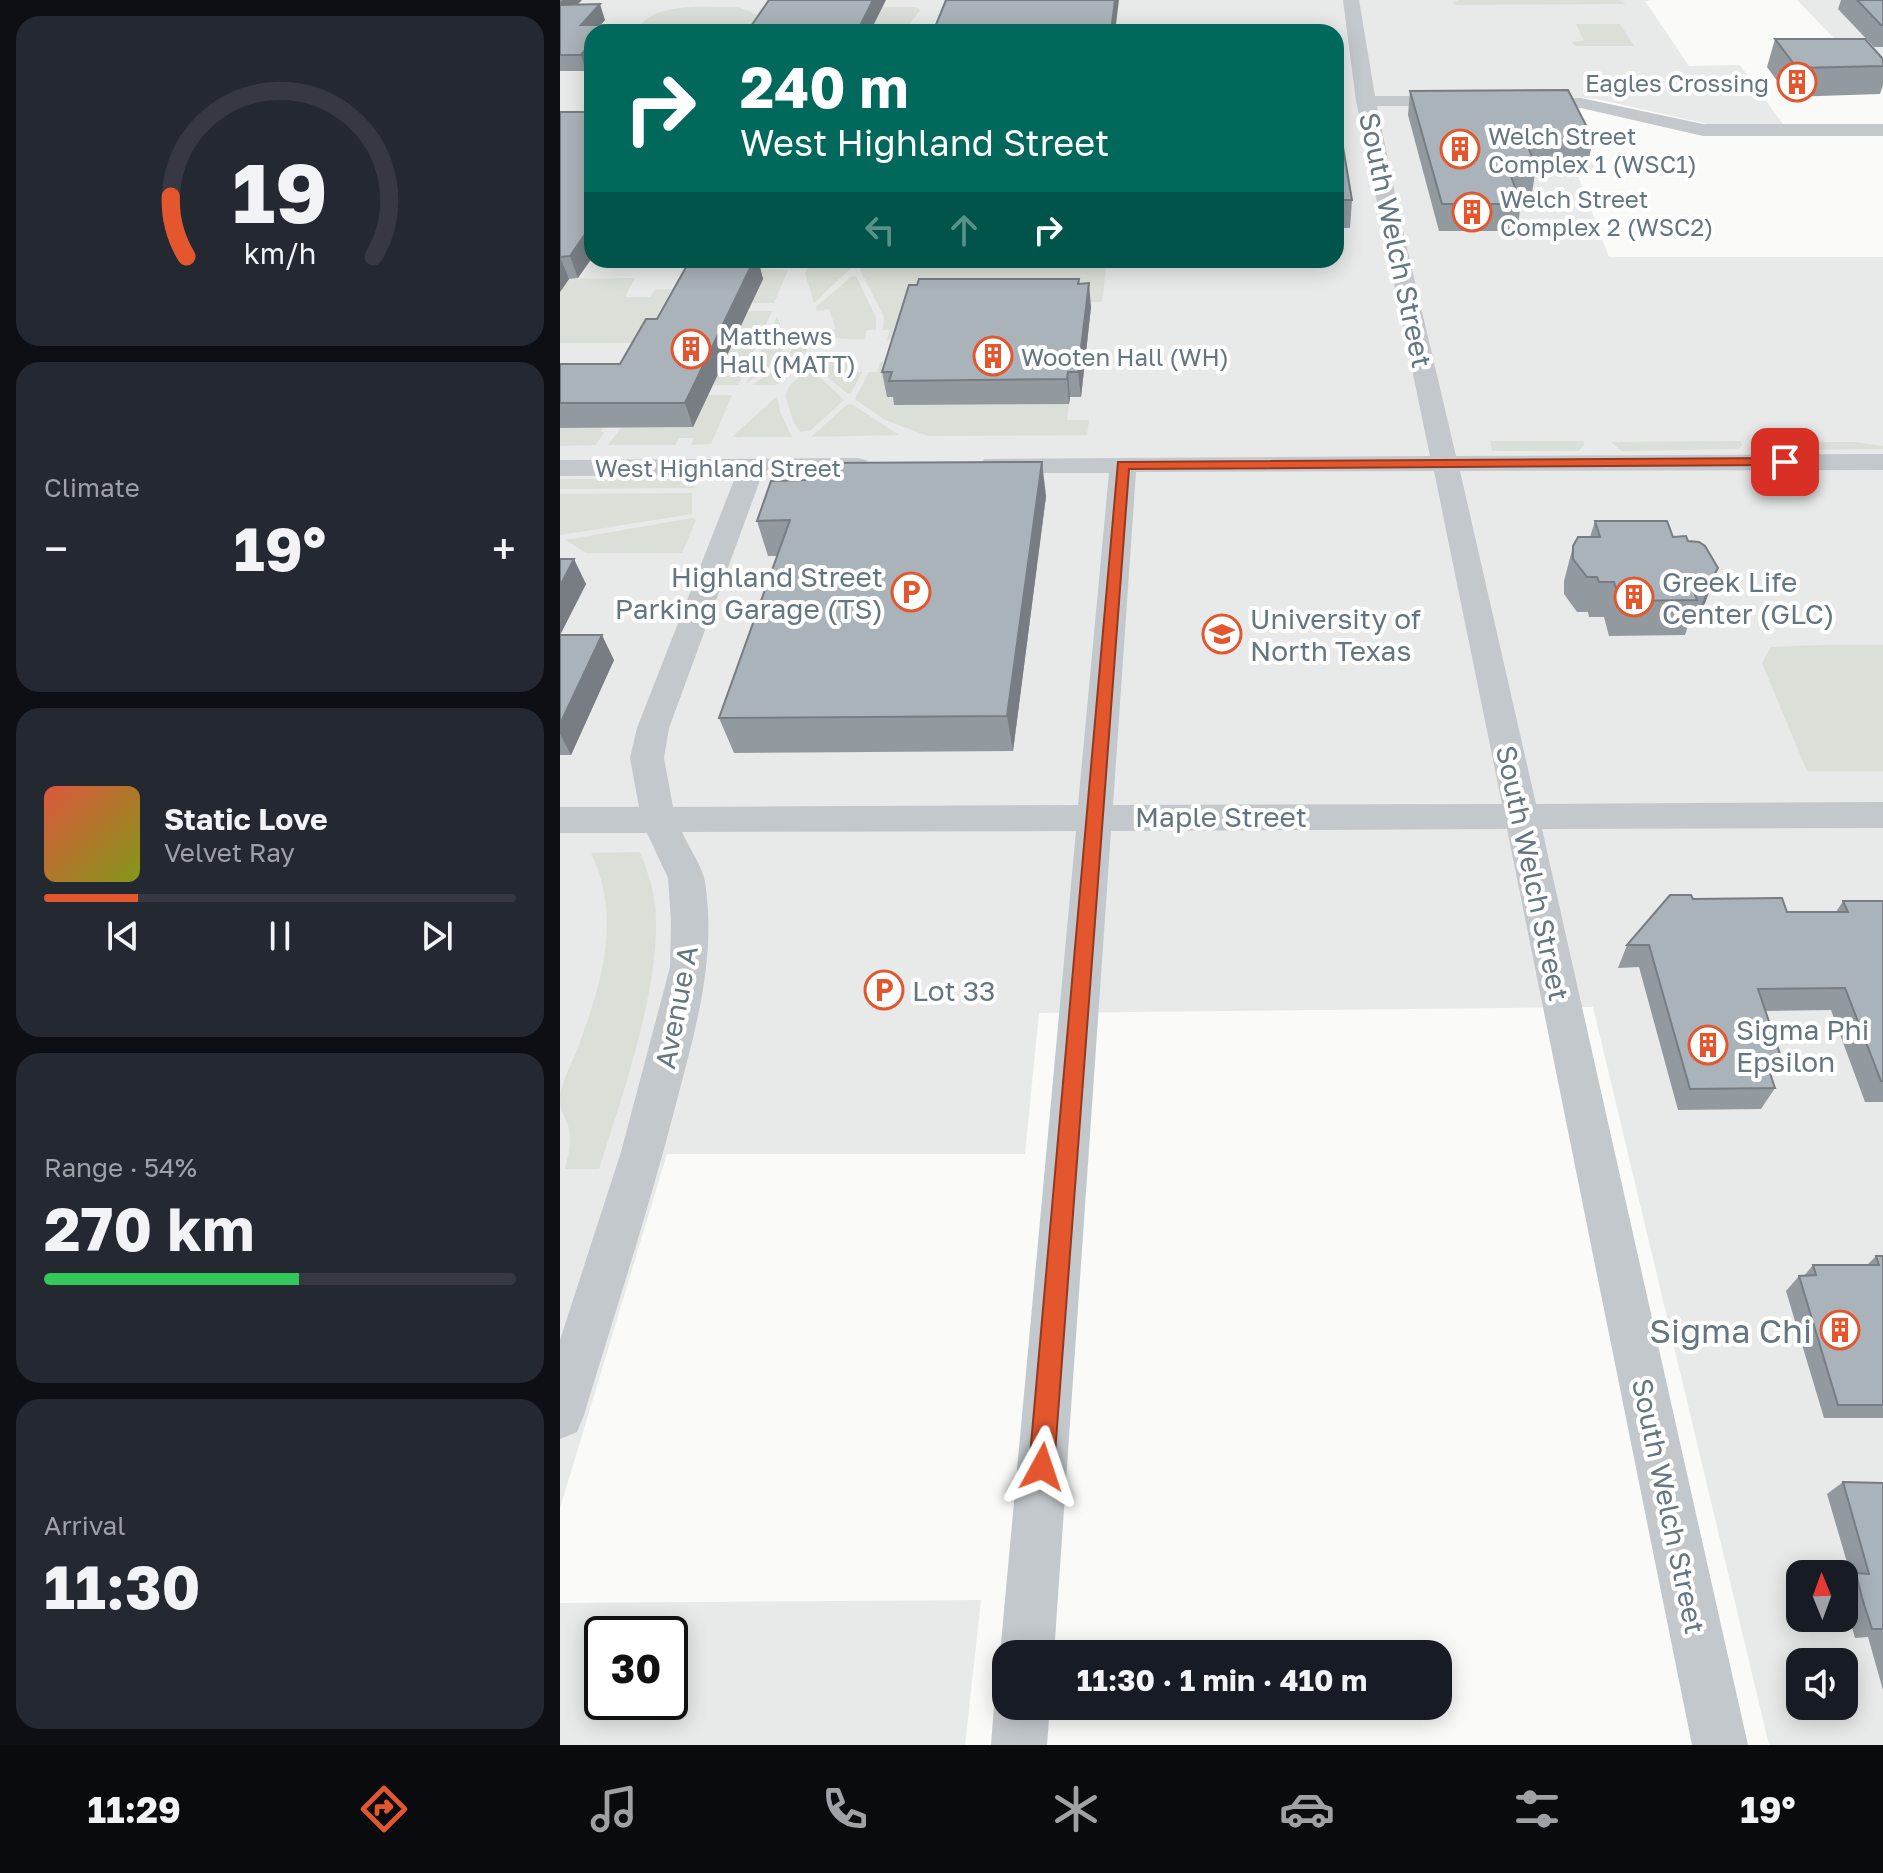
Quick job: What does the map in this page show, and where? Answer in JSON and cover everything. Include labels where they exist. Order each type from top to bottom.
[{"type":"street","name":"South Welch Street","points":[[1351,0],[1365,101],[1446,463],[1720,1745]]},
{"type":"street","points":[[1365,101],[1471,101]]},
{"type":"street","points":[[1515,101],[1581,103],[1703,130],[1883,130]]},
{"type":"street","points":[[966,465],[1883,462]]},
{"type":"street","points":[[1028,1640],[1123,465]]},
{"type":"street","name":"West Highland Street","points":[[560,468],[887,466]]},
{"type":"street","name":"Avenue A","points":[[560,1415],[642,1152],[689,967],[690,922],[686,878],[658,819],[647,758],[653,728],[752,467]]},
{"type":"street","name":"Maple Street","points":[[560,820],[1883,815]]},
{"type":"street","points":[[1019,1745],[1021,1720]]},
{"type":"shaded area","name":"University of North Texas","points":[[560,0],[1654,0],[1645,1],[1689,66],[1740,65],[1785,127],[1712,125],[1597,99],[1558,96],[1596,170],[1576,171],[1609,257],[1883,257],[1883,1745],[1769,1745],[1593,1007],[1039,1013],[1025,1154],[667,1154],[560,1508]]},
{"type":"shaded area","points":[[1618,0],[1626,4],[1454,5],[1453,2]]},
{"type":"shaded area","points":[[1797,0],[1883,0],[1883,89]]},
{"type":"shaded area","points":[[738,7],[760,16],[755,24],[642,24],[661,12]]},
{"type":"shaded area","points":[[857,7],[916,7],[920,10],[910,24],[848,24]]},
{"type":"shaded area","points":[[1576,24],[1620,24],[1634,46],[1575,46],[1572,42],[1584,41]]},
{"type":"shaded area","points":[[744,268],[788,270],[774,303],[752,303],[762,280]]},
{"type":"shaded area","points":[[807,268],[851,268],[814,303],[805,273]]},
{"type":"shaded area","points":[[1106,268],[1102,302],[923,303],[912,340],[887,340],[890,330],[883,330],[884,317],[860,270]]},
{"type":"shaded area","points":[[856,276],[876,318],[876,330],[867,330],[864,339],[832,336],[824,331],[836,329],[829,309],[817,311],[816,307]]},
{"type":"shaded area","points":[[635,278],[625,297],[650,297],[655,290],[672,289],[646,335],[633,343],[560,343],[560,292],[569,279]]},
{"type":"shaded area","points":[[748,311],[772,311],[738,385],[713,385]]},
{"type":"shaded area","points":[[777,316],[784,340],[780,356],[746,384]]},
{"type":"shaded area","points":[[795,344],[810,344],[801,363],[776,385],[752,385],[784,363]]},
{"type":"shaded area","points":[[825,362],[854,362],[852,372],[862,372],[851,393],[848,394],[829,378]]},
{"type":"shaded area","points":[[880,362],[906,362],[895,405],[1069,404],[1067,420],[1089,420],[1087,435],[928,436],[885,420],[855,399],[869,372],[877,372]]},
{"type":"shaded area","points":[[810,368],[844,400],[811,430],[801,432],[794,423],[785,395],[790,385]]},
{"type":"shaded area","points":[[709,395],[732,395],[711,444],[691,445],[694,438],[679,438],[675,445],[608,445],[621,428]]},
{"type":"shaded area","points":[[777,396],[780,412],[792,437],[732,437]]},
{"type":"shaded area","points":[[848,404],[853,405],[899,435],[811,437]]},
{"type":"shaded area","points":[[560,428],[603,428],[601,432],[604,432],[596,445],[560,446]]},
{"type":"shaded area","points":[[1490,441],[1583,441],[1584,444],[1579,451],[1492,451]]},
{"type":"shaded area","points":[[1741,441],[1742,446],[1738,449],[1622,451],[1611,442]]},
{"type":"shaded area","points":[[1768,442],[1854,442],[1883,446],[1883,449],[1786,450]]},
{"type":"shaded area","points":[[560,479],[698,479],[694,488],[560,489]]},
{"type":"shaded area","points":[[692,493],[692,514],[560,535],[560,494]]},
{"type":"shaded area","points":[[692,518],[696,520],[682,553],[586,553],[566,540]]},
{"type":"shaded area","points":[[1883,645],[1883,771],[1807,771],[1762,663],[1771,647]]},
{"type":"shaded area","points":[[640,852],[654,898],[656,935],[653,968],[639,1038],[599,1169],[565,1169],[570,1138],[561,1107],[561,1091],[595,998],[607,925],[600,877],[591,853]]},
{"type":"shaded area","points":[[981,1600],[965,1745],[560,1745],[560,1603]]},
{"type":"building","points":[[769,0],[873,0],[861,24],[752,24]]},
{"type":"building","points":[[946,0],[1115,0],[1112,24],[936,24]]},
{"type":"building","points":[[1857,0],[1883,0],[1883,25],[1881,25]]},
{"type":"building","points":[[600,4],[581,25],[584,25],[584,51],[581,55],[560,55],[560,5]]},
{"type":"building","points":[[1775,39],[1865,39],[1883,59],[1883,66],[1797,68]]},
{"type":"building","points":[[1568,90],[1593,139],[1525,139],[1536,167],[1508,168],[1521,204],[1442,204],[1410,91]]},
{"type":"building","points":[[560,112],[584,112],[584,236],[570,256],[560,257]]},
{"type":"building","points":[[1344,153],[1352,200],[1344,200]]},
{"type":"building","points":[[686,268],[750,268],[685,403],[560,403],[560,364],[620,364],[646,319],[657,319]]},
{"type":"building","name":"Wooten Hall (WH)","points":[[919,279],[1079,279],[1078,284],[1089,283],[1078,372],[1068,372],[1067,379],[889,381],[892,372],[882,372],[909,285],[917,285]]},
{"type":"building","name":"Highland Street Parking Garage (TS)","points":[[1042,462],[1007,716],[719,718],[790,520],[757,521],[771,481],[805,480],[812,463]]},
{"type":"building","points":[[1595,521],[1667,521],[1673,537],[1686,536],[1688,541],[1705,546],[1718,568],[1710,582],[1690,582],[1697,600],[1620,601],[1614,582],[1599,582],[1597,577],[1587,577],[1573,559],[1573,546],[1578,537],[1600,537]]},
{"type":"building","points":[[560,559],[574,559],[560,586]]},
{"type":"building","points":[[560,635],[602,635],[560,724]]},
{"type":"building","points":[[1670,895],[1691,895],[1693,899],[1782,898],[1787,912],[1848,912],[1843,901],[1883,901],[1883,1081],[1845,988],[1758,989],[1781,1057],[1765,1058],[1775,1088],[1690,1089],[1649,945],[1627,945]]},
{"type":"building","name":"Sigma Chi","points":[[1876,1256],[1883,1256],[1883,1405],[1838,1405],[1799,1276],[1816,1275],[1813,1265],[1879,1265]]},
{"type":"building","points":[[1843,1482],[1883,1483],[1883,1629],[1872,1629],[1862,1598],[1858,1573],[1869,1574]]},
{"type":"place","name":"Eagles Crossing","points":[[1797,82]]},
{"type":"place","name":"Welch Street Complex 1 (WSC1)","points":[[1460,149]]},
{"type":"place","name":"Welch Street Complex 2 (WSC2)","points":[[1472,212]]},
{"type":"place","name":"Matthews Hall (MATT)","points":[[691,349]]},
{"type":"place","name":"Wooten Hall (WH)","points":[[993,356]]},
{"type":"place","name":"Highland Street Parking Garage (TS)","points":[[911,592]]},
{"type":"place","name":"Greek Life Center (GLC)","points":[[1634,597]]},
{"type":"place","name":"University of North Texas","points":[[1222,634]]},
{"type":"place","name":"Lot 33","points":[[884,990]]},
{"type":"place","name":"Sigma Phi Epsilon","points":[[1708,1045]]},
{"type":"place","name":"Sigma Chi","points":[[1840,1330]]},
{"type":"route","points":[[1042,1467],[1123,465],[1785,462]]}]
